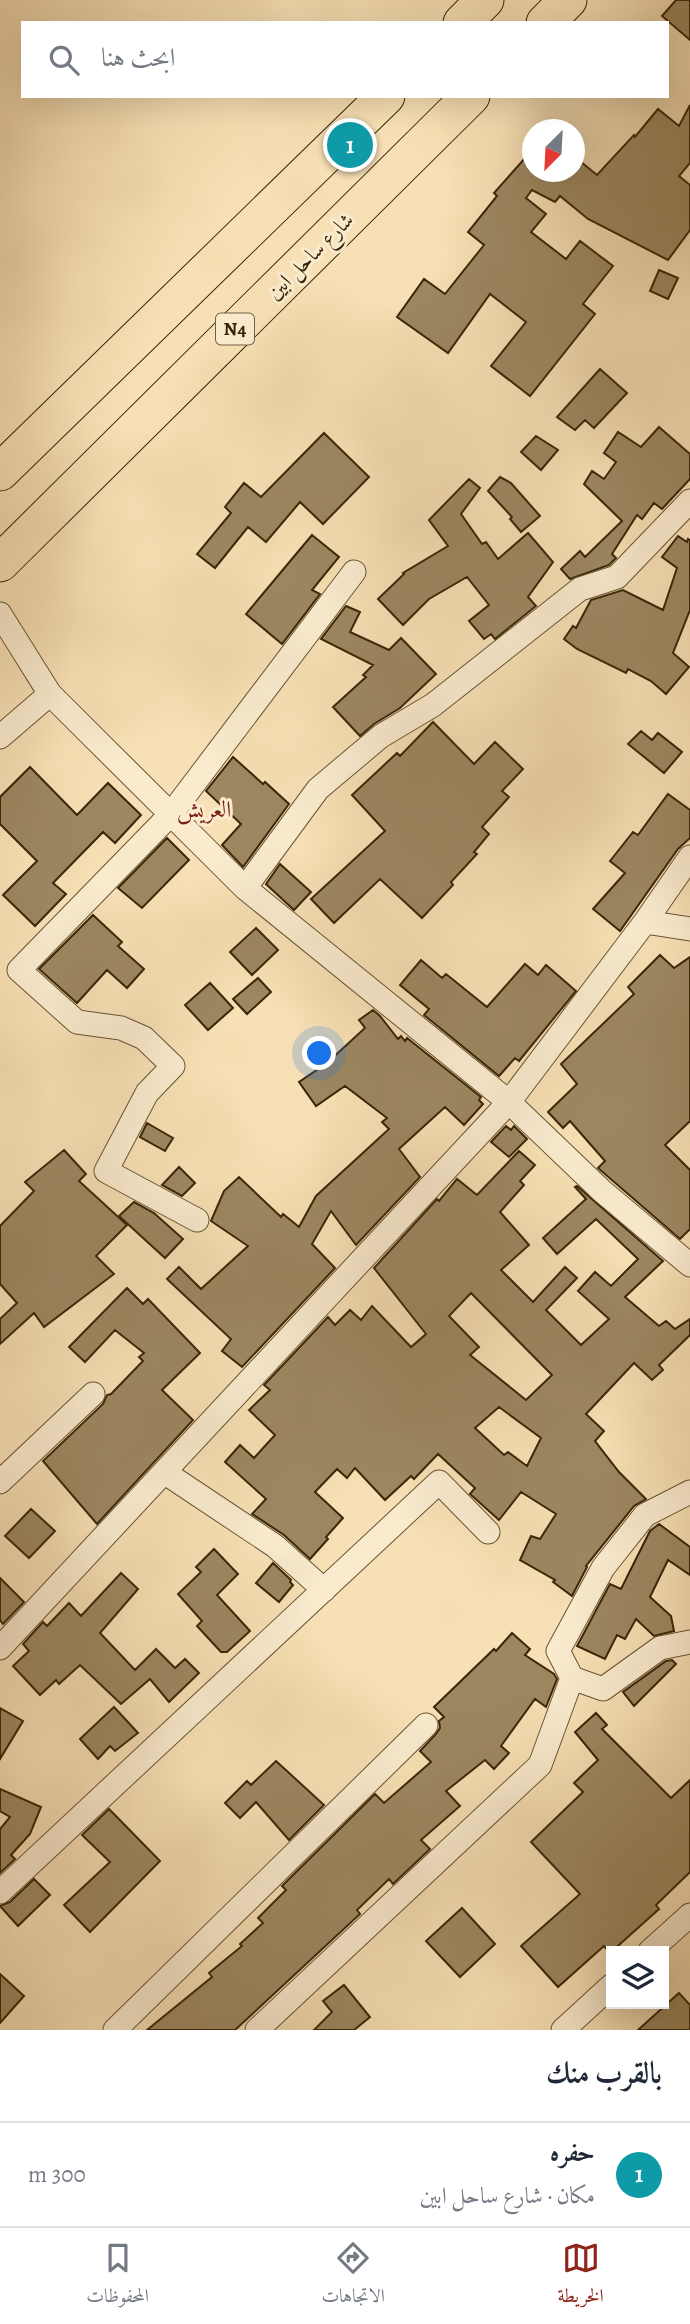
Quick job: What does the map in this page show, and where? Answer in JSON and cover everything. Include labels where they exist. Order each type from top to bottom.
[{"type":"highway","points":[[464,21],[485,0]]},
{"type":"highway","points":[[547,21],[568,0]]},
{"type":"highway","points":[[0,472],[384,98]]},
{"type":"highway","name":"شارع ساحل ابين","points":[[0,563],[469,98]]},
{"type":"street","points":[[246,888],[318,789],[381,736],[432,705],[580,589],[617,577],[690,502]]},
{"type":"street","points":[[197,1220],[106,1171],[147,1093],[173,1066],[144,1038],[121,1028],[77,1022],[19,970],[171,814],[354,572]]},
{"type":"street","points":[[0,614],[50,694],[246,888],[509,1102],[602,1191],[690,1265]]},
{"type":"street","points":[[0,737],[50,694]]},
{"type":"street","points":[[0,1648],[509,1102],[645,922],[690,857]]},
{"type":"street","points":[[645,922],[690,929]]},
{"type":"street","points":[[0,1482],[93,1394]]},
{"type":"street","points":[[164,1472],[275,1546],[324,1590]]},
{"type":"street","points":[[0,1892],[439,1482],[488,1532]]},
{"type":"street","points":[[690,1492],[645,1515],[603,1568],[558,1651],[572,1678],[603,1689],[660,1648],[690,1642]]},
{"type":"street","points":[[257,2030],[540,1765],[572,1678]]},
{"type":"street","points":[[115,2030],[426,1725]]},
{"type":"street","points":[[656,1946],[690,1915]]},
{"type":"street","points":[[563,2030],[606,1991]]},
{"type":"building","points":[[676,0],[690,0],[690,40],[669,21],[662,16]]},
{"type":"building","points":[[690,105],[690,163],[679,176],[690,185],[690,230],[668,260],[588,219],[560,196],[555,202],[532,190],[526,198],[546,214],[531,232],[566,259],[580,241],[613,266],[583,304],[595,314],[530,396],[491,366],[526,322],[490,294],[448,353],[397,317],[424,279],[445,294],[484,245],[468,232],[497,196],[494,193],[522,161],[522,182],[585,182],[585,165],[597,175],[634,135],[635,137],[658,109],[679,126]]},
{"type":"building","points":[[659,270],[678,278],[668,299],[650,291]]},
{"type":"building","points":[[600,369],[627,393],[594,428],[585,420],[575,430],[557,417]]},
{"type":"building","points":[[659,427],[690,454],[690,479],[662,509],[654,503],[642,519],[637,515],[612,554],[616,558],[609,565],[570,579],[561,569],[580,551],[585,557],[622,521],[584,484],[592,471],[604,479],[616,462],[604,453],[618,432],[641,447]]},
{"type":"building","points":[[324,433],[369,477],[323,524],[300,502],[266,542],[248,527],[215,568],[197,554],[231,513],[225,507],[244,483],[261,497]]},
{"type":"building","points":[[536,436],[558,450],[541,470],[521,452]]},
{"type":"building","points":[[500,477],[511,483],[540,516],[521,532],[510,519],[512,517],[488,491]]},
{"type":"building","points":[[469,479],[480,488],[461,514],[482,544],[486,542],[498,559],[528,533],[553,562],[528,597],[536,606],[495,639],[491,634],[484,639],[469,621],[489,605],[467,577],[429,599],[403,625],[378,599],[403,573],[448,546],[429,520]]},
{"type":"building","points":[[312,535],[339,557],[312,590],[320,594],[282,644],[246,614]]},
{"type":"building","points":[[678,536],[687,542],[690,540],[690,610],[673,653],[689,667],[666,694],[651,681],[628,669],[626,673],[577,649],[564,639],[573,626],[576,628],[591,600],[623,590],[663,610],[677,568],[662,557]]},
{"type":"building","points":[[346,606],[360,612],[350,632],[389,650],[401,638],[436,674],[400,708],[360,736],[333,707],[366,677],[363,675],[373,665],[321,639]]},
{"type":"building","points":[[433,722],[474,764],[495,742],[523,769],[502,791],[509,797],[482,827],[489,834],[474,852],[477,854],[422,918],[380,879],[334,923],[311,899],[385,831],[352,795],[397,753],[400,756]]},
{"type":"building","points":[[641,731],[652,740],[658,733],[682,752],[664,773],[628,744]]},
{"type":"building","points":[[233,757],[289,804],[243,867],[222,845],[241,824],[206,791]]},
{"type":"building","points":[[30,767],[77,815],[108,783],[141,815],[115,843],[103,832],[53,883],[66,894],[35,926],[3,895],[37,861],[0,824],[0,797]]},
{"type":"building","points":[[668,794],[690,810],[690,838],[678,849],[620,931],[593,909],[625,873],[610,861],[633,832],[638,835]]},
{"type":"building","points":[[167,838],[189,860],[142,908],[118,888]]},
{"type":"building","points":[[280,864],[311,892],[294,910],[266,884]]},
{"type":"building","points":[[93,915],[122,942],[118,946],[144,969],[127,988],[107,970],[77,1003],[39,969]]},
{"type":"building","points":[[256,928],[278,950],[252,975],[230,952]]},
{"type":"building","points":[[660,955],[674,968],[690,957],[690,1121],[665,1145],[690,1170],[690,1229],[680,1239],[598,1168],[605,1161],[570,1121],[563,1128],[548,1112],[577,1084],[561,1064],[634,994],[628,987]]},
{"type":"building","points":[[421,960],[442,978],[446,974],[487,1007],[525,964],[538,975],[546,965],[576,991],[519,1061],[515,1058],[499,1076],[424,1015],[429,1009],[400,985]]},
{"type":"building","points":[[258,978],[271,992],[247,1014],[233,999]]},
{"type":"building","points":[[210,983],[233,1008],[208,1030],[185,1005]]},
{"type":"building","points":[[373,1010],[398,1039],[401,1036],[405,1041],[407,1038],[481,1097],[479,1100],[483,1104],[464,1125],[445,1107],[399,1149],[420,1177],[356,1245],[331,1211],[312,1244],[335,1268],[242,1367],[222,1351],[231,1339],[167,1279],[179,1267],[201,1289],[248,1246],[211,1221],[224,1191],[239,1177],[281,1217],[283,1214],[299,1227],[316,1196],[389,1129],[382,1122],[387,1118],[345,1086],[316,1106],[299,1082],[327,1063],[365,1028],[359,1020]]},
{"type":"building","points":[[147,1123],[173,1138],[165,1151],[140,1137]]},
{"type":"building","points":[[506,1126],[511,1130],[514,1126],[527,1139],[509,1157],[491,1142]]},
{"type":"building","points":[[64,1150],[86,1174],[79,1181],[127,1225],[96,1256],[114,1274],[44,1327],[34,1313],[0,1344],[0,1319],[17,1303],[0,1284],[0,1226],[34,1191],[25,1182]]},
{"type":"building","points":[[519,1151],[535,1165],[520,1181],[524,1185],[500,1212],[529,1245],[501,1270],[533,1302],[565,1267],[577,1278],[546,1310],[581,1345],[609,1319],[578,1291],[595,1272],[611,1286],[638,1259],[596,1219],[557,1254],[543,1238],[586,1199],[575,1187],[577,1186],[663,1261],[625,1297],[659,1326],[666,1321],[675,1329],[690,1319],[690,1335],[659,1365],[663,1370],[652,1380],[634,1363],[586,1414],[604,1431],[595,1441],[619,1472],[646,1499],[634,1506],[586,1566],[572,1596],[553,1582],[555,1580],[520,1560],[531,1536],[540,1539],[556,1514],[521,1492],[499,1520],[470,1494],[475,1488],[438,1454],[414,1479],[411,1476],[385,1500],[355,1468],[347,1478],[337,1469],[315,1492],[343,1518],[310,1559],[284,1535],[252,1514],[266,1499],[225,1462],[240,1445],[254,1458],[275,1435],[249,1410],[270,1390],[264,1385],[328,1317],[335,1325],[350,1310],[361,1320],[372,1306],[411,1347],[426,1334],[374,1268],[457,1179],[477,1195]],"holes":[[[471,1293],[552,1375],[526,1400],[470,1355],[479,1347],[449,1316]],[[499,1407],[541,1438],[527,1466],[508,1452],[504,1455],[475,1428]]]},
{"type":"building","points":[[179,1167],[195,1183],[182,1196],[162,1185]]},
{"type":"building","points":[[134,1202],[154,1213],[183,1239],[165,1258],[119,1216]]},
{"type":"building","points":[[127,1288],[143,1304],[148,1299],[200,1353],[162,1390],[193,1420],[97,1524],[43,1461],[103,1404],[107,1395],[143,1361],[139,1357],[144,1353],[115,1330],[85,1362],[69,1347]]},
{"type":"building","points":[[31,1509],[55,1531],[29,1558],[5,1536]]},
{"type":"building","points":[[659,1524],[690,1547],[690,1575],[668,1560],[650,1597],[671,1616],[674,1631],[654,1636],[636,1619],[625,1639],[617,1635],[605,1659],[577,1646],[610,1584],[621,1589],[650,1531]]},
{"type":"building","points":[[214,1549],[238,1574],[217,1595],[250,1631],[227,1652],[221,1652],[197,1626],[202,1621],[178,1594],[201,1572],[196,1567]]},
{"type":"building","points":[[273,1563],[293,1585],[279,1602],[256,1583]]},
{"type":"building","points":[[121,1573],[138,1589],[100,1633],[135,1670],[156,1649],[175,1668],[185,1659],[199,1673],[169,1702],[150,1679],[121,1704],[80,1665],[59,1684],[56,1680],[40,1695],[13,1666],[29,1651],[23,1644],[43,1622],[47,1626],[69,1603],[81,1616]]},
{"type":"building","points":[[0,1578],[24,1602],[3,1624],[0,1620]]},
{"type":"building","points":[[512,1633],[530,1649],[525,1655],[554,1674],[557,1679],[546,1707],[535,1699],[501,1746],[509,1753],[494,1769],[485,1760],[446,1791],[460,1806],[421,1840],[430,1849],[393,1884],[389,1879],[357,1910],[360,1914],[235,2030],[147,2030],[212,1977],[209,1973],[242,1946],[240,1944],[263,1923],[258,1918],[286,1890],[282,1886],[375,1794],[384,1803],[431,1762],[420,1751],[436,1734],[440,1728],[439,1721],[444,1717],[434,1707]]},
{"type":"building","points":[[672,1660],[676,1664],[634,1706],[623,1692],[666,1661]]},
{"type":"building","points":[[114,1707],[138,1733],[115,1751],[110,1746],[98,1759],[80,1739]]},
{"type":"building","points":[[0,1708],[23,1721],[0,1759]]},
{"type":"building","points":[[596,1713],[607,1725],[602,1729],[671,1798],[690,1780],[690,1872],[656,1905],[659,1909],[618,1946],[606,1946],[606,1948],[604,1946],[558,1987],[521,1946],[580,1894],[531,1842],[583,1792],[574,1783],[598,1760],[575,1732]]},
{"type":"building","points":[[276,1761],[324,1805],[289,1840],[256,1802],[240,1818],[225,1803],[247,1781],[251,1785]]},
{"type":"building","points":[[0,1789],[41,1807],[30,1834],[11,1855],[15,1859],[0,1873],[0,1829],[10,1817],[0,1811]]},
{"type":"building","points":[[109,1809],[160,1861],[90,1932],[64,1905],[110,1862],[82,1835]]},
{"type":"building","points":[[34,1879],[50,1895],[18,1926],[0,1906],[10,1902]]},
{"type":"building","points":[[462,1908],[495,1944],[460,1977],[426,1941]]},
{"type":"building","points":[[0,1974],[24,1996],[0,2023]]},
{"type":"building","points":[[344,1985],[370,2017],[354,2030],[314,2030],[332,2012],[323,2001]]},
{"type":"building","points":[[679,1993],[690,2005],[690,2030],[638,2030],[661,2009],[669,2009],[669,2002]]},
{"type":"place","name":"حفره","points":[[350,145]]},
{"type":"district","name":"العريش","points":[[204,809]]}]
